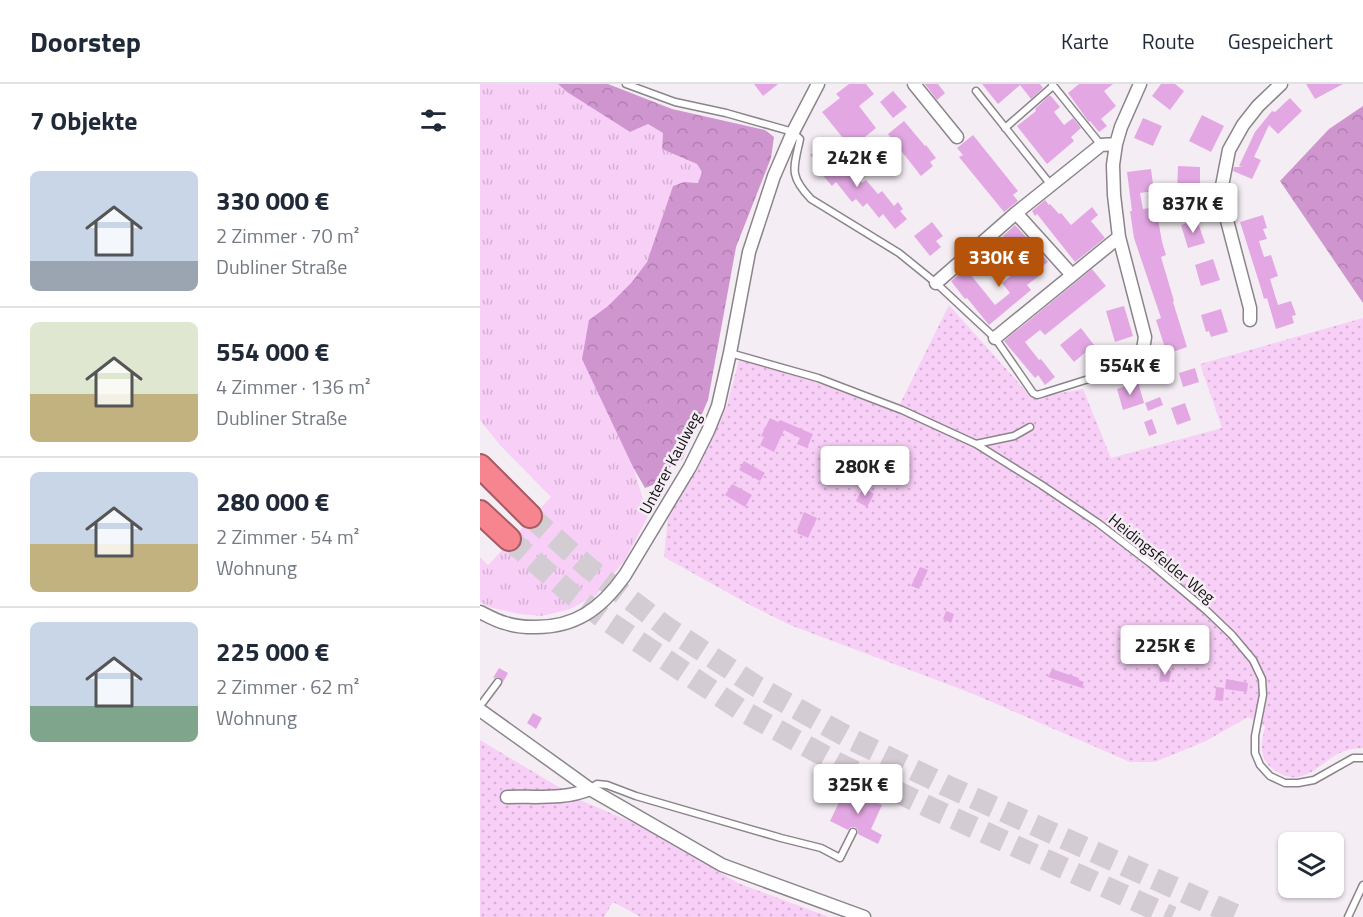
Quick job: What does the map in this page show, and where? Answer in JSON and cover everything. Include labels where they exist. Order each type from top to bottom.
[{"type":"highway","points":[[480,466],[530,516]]},
{"type":"highway","points":[[480,512],[509,539]]},
{"type":"street","name":"Unterer Kaulweg","points":[[480,612],[506,623],[526,627],[543,627],[572,622],[590,613],[616,588],[625,575],[690,467],[718,406],[748,252],[774,176],[793,132],[818,84]]},
{"type":"street","points":[[914,84],[957,137]]},
{"type":"street","points":[[1140,84],[1116,144],[1113,165],[1119,237],[1145,337],[1142,356]]},
{"type":"street","points":[[1250,320],[1250,308],[1221,190],[1229,150],[1243,125],[1258,106],[1281,84]]},
{"type":"street","points":[[936,283],[1016,213],[1101,145],[1116,144]]},
{"type":"street","points":[[1016,213],[1072,275]]},
{"type":"street","points":[[995,338],[1119,237]]},
{"type":"street","points":[[480,708],[590,789],[722,866],[864,917]]},
{"type":"street","points":[[507,797],[560,796],[579,794],[590,789]]},
{"type":"lane","points":[[626,84],[675,102],[726,113],[793,132],[800,139],[795,174],[801,188],[811,199],[899,253],[936,283],[995,338],[1033,393],[1037,395],[1127,367]]},
{"type":"lane","points":[[1005,128],[1052,85],[1101,145]]},
{"type":"lane","points":[[976,91],[1051,185]]},
{"type":"lane","name":"Heidingsfelder Weg","points":[[730,353],[818,378],[902,410],[976,444],[1098,523],[1150,563],[1207,611],[1232,635],[1253,660],[1262,679],[1263,695],[1255,736],[1255,753],[1260,765],[1270,776],[1285,783],[1314,780],[1353,758],[1363,758]]},
{"type":"lane","points":[[976,444],[1014,436],[1030,428]]},
{"type":"lane","points":[[480,708],[498,682]]},
{"type":"lane","points":[[590,789],[597,784],[607,784],[636,796],[821,848],[840,858],[853,832]]},
{"type":"lane","points":[[1348,917],[1363,885]]},
{"type":"green space","points":[[480,84],[558,84],[630,132],[648,124],[663,133],[662,149],[697,164],[702,172],[698,183],[684,182],[673,186],[647,262],[632,282],[608,306],[589,320],[648,516],[625,560],[595,596],[570,609],[542,616],[519,614],[489,607],[480,602],[480,557],[488,565],[551,497],[499,444],[480,420]]},
{"type":"green space","points":[[558,84],[608,84],[672,109],[765,130],[774,137],[771,158],[736,247],[708,400],[682,460],[670,467],[653,485],[645,488],[582,359],[589,320],[608,306],[632,282],[647,262],[673,186],[684,182],[698,183],[702,172],[697,164],[662,149],[663,133],[648,124],[630,132]]},
{"type":"green space","points":[[1363,106],[1363,303],[1280,181],[1329,129]]},
{"type":"green space","points":[[949,305],[1032,398],[1083,389],[1111,458],[1222,428],[1200,364],[1363,318],[1363,748],[1344,751],[1302,776],[1284,775],[1268,764],[1263,754],[1265,726],[1248,717],[1206,741],[1155,762],[1130,762],[971,693],[790,625],[664,557],[669,506],[697,471],[727,405],[740,357],[897,410]]},
{"type":"green space","points":[[480,740],[582,801],[639,825],[738,883],[829,917],[641,917],[613,902],[604,917],[480,917]]},
{"type":"building","points":[[754,84],[778,84],[763,96]]},
{"type":"building","points":[[849,84],[866,84],[874,94],[859,106],[876,128],[860,141],[864,147],[856,154],[822,112],[840,98],[836,94]]},
{"type":"building","points":[[925,84],[938,84],[945,93],[937,100]]},
{"type":"building","points":[[982,84],[1040,84],[1043,88],[1031,99],[1020,85],[998,104]]},
{"type":"building","points":[[1079,84],[1113,84],[1104,91],[1116,106],[1101,119],[1107,126],[1099,132],[1068,93]]},
{"type":"building","points":[[1161,84],[1175,84],[1184,91],[1170,110],[1152,96]]},
{"type":"building","points":[[1306,84],[1343,84],[1315,99]]},
{"type":"building","points":[[893,91],[907,107],[893,118],[880,102]]},
{"type":"building","points":[[1049,96],[1060,107],[1054,112],[1064,125],[1073,118],[1081,128],[1071,137],[1074,141],[1047,164],[1017,126],[1036,111],[1035,109]]},
{"type":"building","points":[[1290,98],[1302,111],[1278,134],[1269,125],[1254,157],[1261,160],[1252,179],[1233,171],[1234,167],[1242,167],[1239,166],[1255,132],[1272,111],[1275,112]]},
{"type":"building","points":[[1202,115],[1224,126],[1211,152],[1189,141]]},
{"type":"building","points":[[1143,118],[1162,126],[1153,146],[1134,138]]},
{"type":"building","points":[[904,121],[936,158],[930,162],[933,166],[921,176],[888,134]]},
{"type":"building","points":[[973,135],[1018,191],[1013,195],[1018,201],[1004,212],[959,157],[963,155],[957,148]]},
{"type":"building","points":[[823,145],[847,173],[851,170],[862,183],[866,180],[878,194],[882,191],[894,206],[898,202],[903,209],[900,211],[907,219],[895,229],[883,214],[879,218],[867,203],[863,207],[856,199],[852,202],[836,182],[832,186],[813,164],[816,161],[810,155]]},
{"type":"building","points":[[1178,166],[1200,167],[1200,191],[1177,191]]},
{"type":"building","points":[[1151,169],[1154,191],[1140,193],[1143,209],[1156,207],[1166,255],[1161,257],[1187,347],[1167,354],[1156,320],[1161,318],[1134,238],[1130,211],[1132,211],[1127,172]]},
{"type":"building","points":[[1045,200],[1071,225],[1092,207],[1098,215],[1091,221],[1105,238],[1075,262],[1037,214],[1035,216],[1032,211]]},
{"type":"building","points":[[1263,215],[1267,228],[1263,229],[1267,239],[1259,241],[1264,257],[1271,255],[1278,276],[1270,279],[1278,305],[1291,301],[1296,315],[1292,316],[1294,323],[1276,329],[1267,298],[1264,299],[1240,222]]},
{"type":"building","points":[[1197,220],[1205,243],[1188,248],[1181,225]]},
{"type":"building","points":[[932,222],[943,236],[936,241],[941,247],[930,256],[914,236]]},
{"type":"building","points":[[1015,225],[1026,237],[1013,248],[1003,236]]},
{"type":"building","points":[[1040,252],[1048,262],[1041,267],[1044,272],[1027,285],[1031,290],[989,325],[951,281],[973,261],[978,267],[970,274],[995,305],[1010,293],[1002,283]]},
{"type":"building","points":[[1213,259],[1220,280],[1201,286],[1195,265]]},
{"type":"building","points":[[1092,269],[1106,286],[1045,335],[1040,330],[1025,342],[1055,377],[1045,385],[1038,375],[1035,378],[1004,341]]},
{"type":"building","points":[[1124,306],[1133,336],[1115,342],[1106,311]]},
{"type":"building","points":[[1221,309],[1228,332],[1211,337],[1209,331],[1206,332],[1201,315]]},
{"type":"building","points":[[1081,328],[1094,345],[1074,362],[1060,345]]},
{"type":"building","points":[[1195,368],[1199,382],[1183,387],[1179,373]]},
{"type":"building","points":[[1138,382],[1144,403],[1123,410],[1117,389]]},
{"type":"building","points":[[1160,397],[1163,405],[1148,411],[1145,403]]},
{"type":"building","points":[[1185,403],[1191,420],[1177,425],[1171,408]]},
{"type":"building","points":[[770,418],[813,434],[807,448],[797,444],[800,438],[784,430],[774,452],[760,445],[764,437],[761,436]]},
{"type":"building","points":[[1152,419],[1157,433],[1149,436],[1144,422]]},
{"type":"building","points":[[744,461],[765,473],[760,481],[739,470]]},
{"type":"building","points":[[732,484],[752,495],[745,507],[725,495]]},
{"type":"building","points":[[863,488],[874,494],[867,507],[856,501]]},
{"type":"building","points":[[804,512],[817,518],[808,538],[797,533]]},
{"type":"building","points":[[920,567],[928,570],[919,589],[911,586]]},
{"type":"building","points":[[946,611],[954,614],[951,623],[943,619]]},
{"type":"building","points":[[499,668],[508,673],[503,682],[499,677],[493,678]]},
{"type":"building","points":[[1052,669],[1079,678],[1084,682],[1082,688],[1048,677]]},
{"type":"building","points":[[1161,669],[1171,671],[1169,682],[1159,681]]},
{"type":"building","points":[[1226,679],[1248,683],[1247,692],[1225,689]]},
{"type":"building","points":[[1216,687],[1224,688],[1223,701],[1215,700]]},
{"type":"building","points":[[533,713],[542,718],[536,729],[527,723]]},
{"type":"building","points":[[846,788],[882,805],[871,829],[882,835],[878,844],[858,834],[855,827],[848,830],[830,821]]},
{"type":"tunnel","points":[[530,516],[590,569],[666,627],[756,686],[853,740],[947,786],[1240,917]]},
{"type":"tunnel","points":[[509,539],[569,592],[606,620],[741,710],[839,764],[1172,917]]}]
